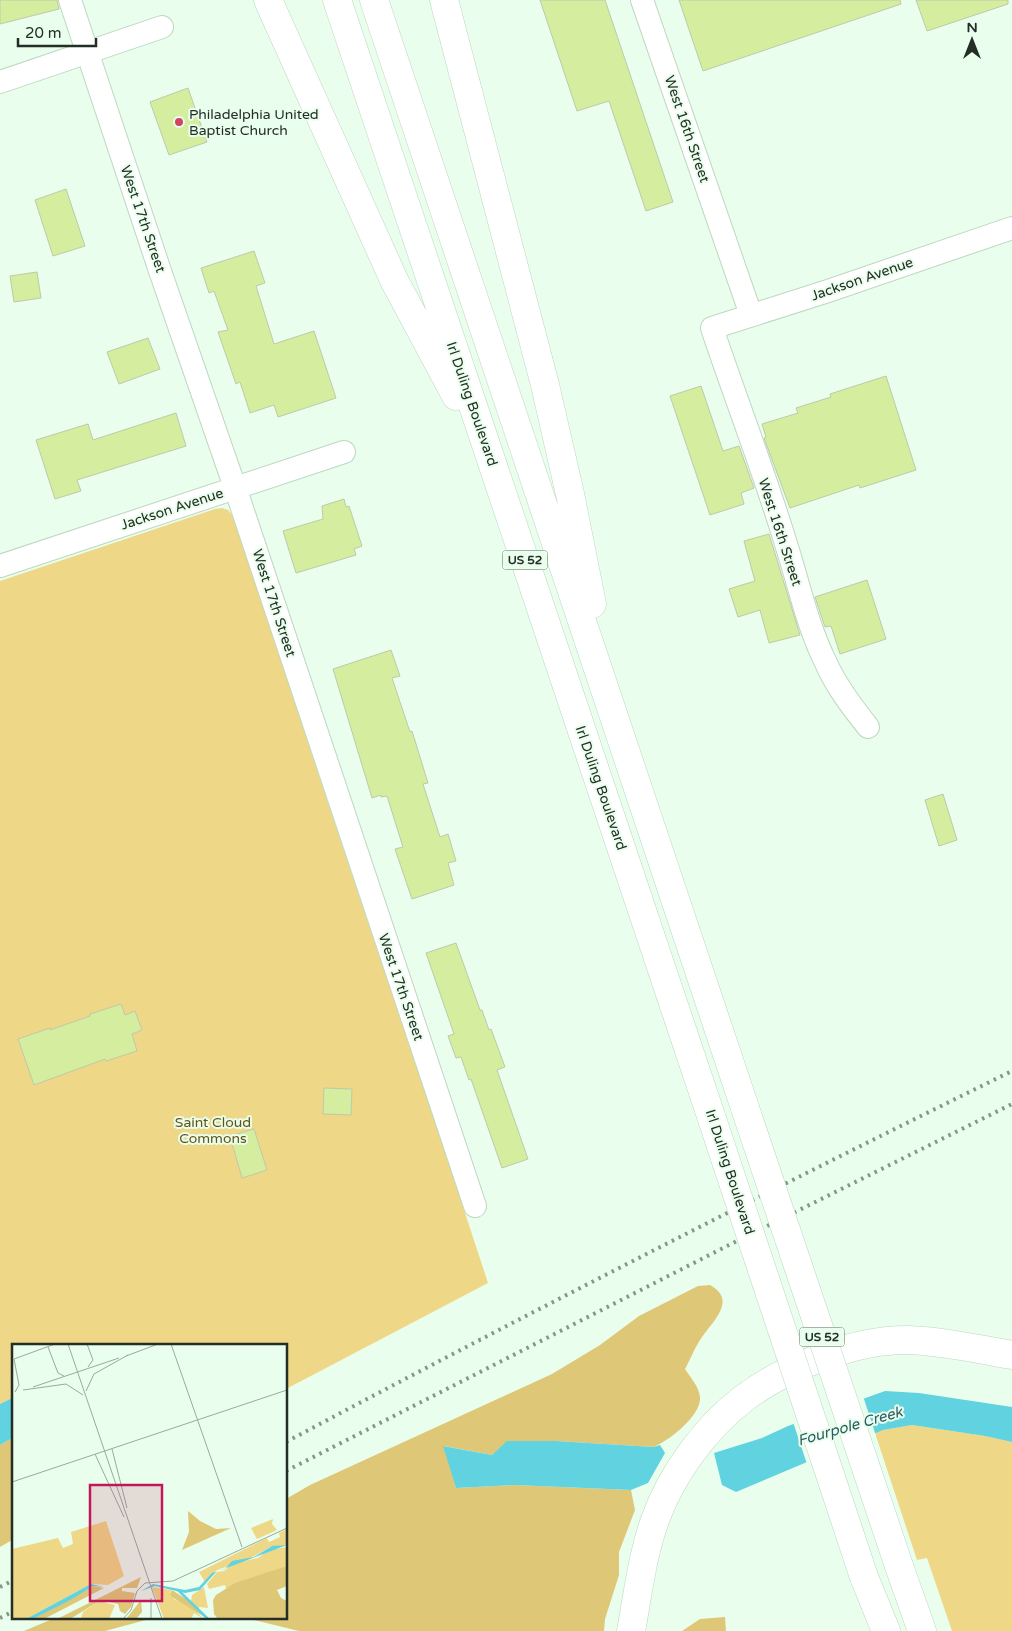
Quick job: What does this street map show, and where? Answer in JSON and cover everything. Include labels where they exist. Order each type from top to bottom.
[{"type":"main road","points":[[268,0],[394,280],[490,456]]},
{"type":"main road","name":"Irl Duling Boulevard","points":[[337,0],[864,1577]]},
{"type":"main road","name":"US 52","points":[[374,0],[922,1631]]},
{"type":"main road","points":[[444,0],[545,385],[570,494],[614,714]]},
{"type":"main road","points":[[631,1631],[646,1552],[655,1521],[666,1494],[691,1453],[712,1428],[742,1400],[776,1377],[810,1361],[848,1348],[877,1342],[907,1340],[1012,1355]]},
{"type":"main road","points":[[864,1577],[886,1631]]},
{"type":"main road","name":"US 52","points":[[864,1577],[877,1631]]},
{"type":"street","name":"West 17th Street","points":[[70,0],[475,1206]]},
{"type":"street","name":"West 16th Street","points":[[642,0],[751,315]]},
{"type":"street","points":[[0,82],[162,27]]},
{"type":"street","name":"Jackson Avenue","points":[[712,328],[828,291],[1012,228]]},
{"type":"street","name":"West 16th Street","points":[[712,328],[786,544],[814,637],[826,665],[868,727]]},
{"type":"street","name":"Jackson Avenue","points":[[0,566],[344,452]]},
{"type":"green space","name":"Saint Cloud Commons","points":[[222,508],[228,510],[236,520],[297,711],[488,1283],[288,1388],[288,1344],[12,1344],[12,1398],[0,1404],[0,581]]},
{"type":"green space","points":[[912,1425],[1012,1442],[1012,1631],[952,1631],[927,1558],[917,1560],[875,1433]]},
{"type":"shaded area","points":[[710,1285],[718,1291],[722,1297],[721,1310],[700,1341],[685,1369],[698,1390],[700,1397],[696,1412],[683,1427],[667,1440],[653,1447],[556,1441],[508,1441],[492,1455],[444,1446],[456,1488],[515,1485],[631,1490],[635,1510],[619,1552],[619,1575],[605,1619],[604,1631],[299,1631],[246,1618],[288,1618],[288,1498],[310,1485],[552,1374],[600,1345],[639,1316],[698,1286]]},
{"type":"shaded area","points":[[12,1438],[12,1540],[0,1547],[0,1445]]},
{"type":"shaded area","points":[[725,1617],[726,1631],[682,1631],[700,1619]]},
{"type":"shaded area","points":[[55,1618],[153,1618],[105,1631],[24,1631]]},
{"type":"water","name":"Fourpole Creek","points":[[885,1391],[919,1393],[1012,1407],[1012,1442],[912,1425],[883,1430],[736,1492],[722,1485],[714,1453],[762,1438],[788,1426]]},
{"type":"water","points":[[12,1398],[12,1438],[0,1445],[0,1404]]},
{"type":"water","points":[[507,1441],[556,1441],[653,1447],[660,1445],[665,1453],[648,1483],[631,1490],[515,1485],[456,1488],[443,1446],[492,1455]]},
{"type":"pier","points":[[863,1396],[876,1436],[807,1464],[793,1422]]},
{"type":"building","points":[[0,0],[57,0],[59,9],[0,24]]},
{"type":"building","points":[[540,0],[605,0],[673,202],[646,211],[609,101],[577,111]]},
{"type":"building","points":[[679,0],[900,0],[901,4],[703,71]]},
{"type":"building","points":[[916,0],[1008,0],[1008,4],[927,31]]},
{"type":"building","name":"Philadelphia United Baptist Church","points":[[188,88],[207,142],[169,155],[150,102]]},
{"type":"building","points":[[66,189],[85,246],[53,256],[35,200]]},
{"type":"building","points":[[254,251],[265,283],[256,286],[274,344],[314,331],[336,398],[278,417],[274,405],[250,413],[240,382],[236,384],[218,332],[228,330],[214,291],[209,293],[201,268]]},
{"type":"building","points":[[37,272],[41,298],[14,302],[10,276]]},
{"type":"building","points":[[148,338],[160,369],[119,384],[107,352]]},
{"type":"building","points":[[886,376],[916,470],[860,488],[859,485],[790,508],[764,438],[766,437],[762,424],[798,413],[796,408],[831,397],[830,394]]},
{"type":"building","points":[[701,386],[723,451],[739,446],[754,488],[741,493],[744,504],[710,515],[670,396]]},
{"type":"building","points":[[176,413],[186,446],[77,480],[81,491],[55,499],[36,440],[88,424],[93,440]]},
{"type":"building","points":[[344,499],[346,507],[349,506],[362,546],[354,549],[356,555],[296,573],[283,531],[323,519],[322,506]]},
{"type":"building","points":[[769,534],[800,635],[769,643],[760,610],[738,617],[729,589],[755,581],[744,541]]},
{"type":"building","points":[[867,580],[886,639],[840,654],[831,626],[825,627],[815,597]]},
{"type":"building","points":[[391,650],[400,676],[392,678],[410,732],[412,731],[428,783],[423,784],[440,837],[448,834],[456,861],[448,863],[454,885],[412,899],[395,849],[403,847],[387,796],[381,797],[381,795],[372,798],[333,669]]},
{"type":"building","points":[[943,794],[957,840],[939,846],[925,800]]},
{"type":"building","points":[[456,943],[480,1010],[482,1010],[489,1030],[491,1029],[505,1067],[497,1070],[528,1159],[502,1168],[471,1079],[469,1080],[461,1057],[456,1058],[448,1036],[454,1034],[426,953]]},
{"type":"building","points":[[121,1004],[125,1015],[135,1011],[142,1030],[132,1034],[137,1051],[106,1061],[105,1059],[34,1085],[18,1039],[50,1028],[50,1030]]},
{"type":"building","points":[[324,1088],[352,1089],[351,1115],[323,1114]]},
{"type":"building","points":[[254,1129],[267,1170],[242,1178],[230,1136]]},
{"type":"railway","points":[[288,1441],[648,1254],[1012,1071]]},
{"type":"railway","points":[[288,1470],[729,1245],[1012,1104]]},
{"type":"railway","points":[[0,1587],[12,1581]]},
{"type":"railway","points":[[0,1618],[12,1612]]},
{"type":"place","name":"Philadelphia United Baptist Church","points":[[179,122]]}]
